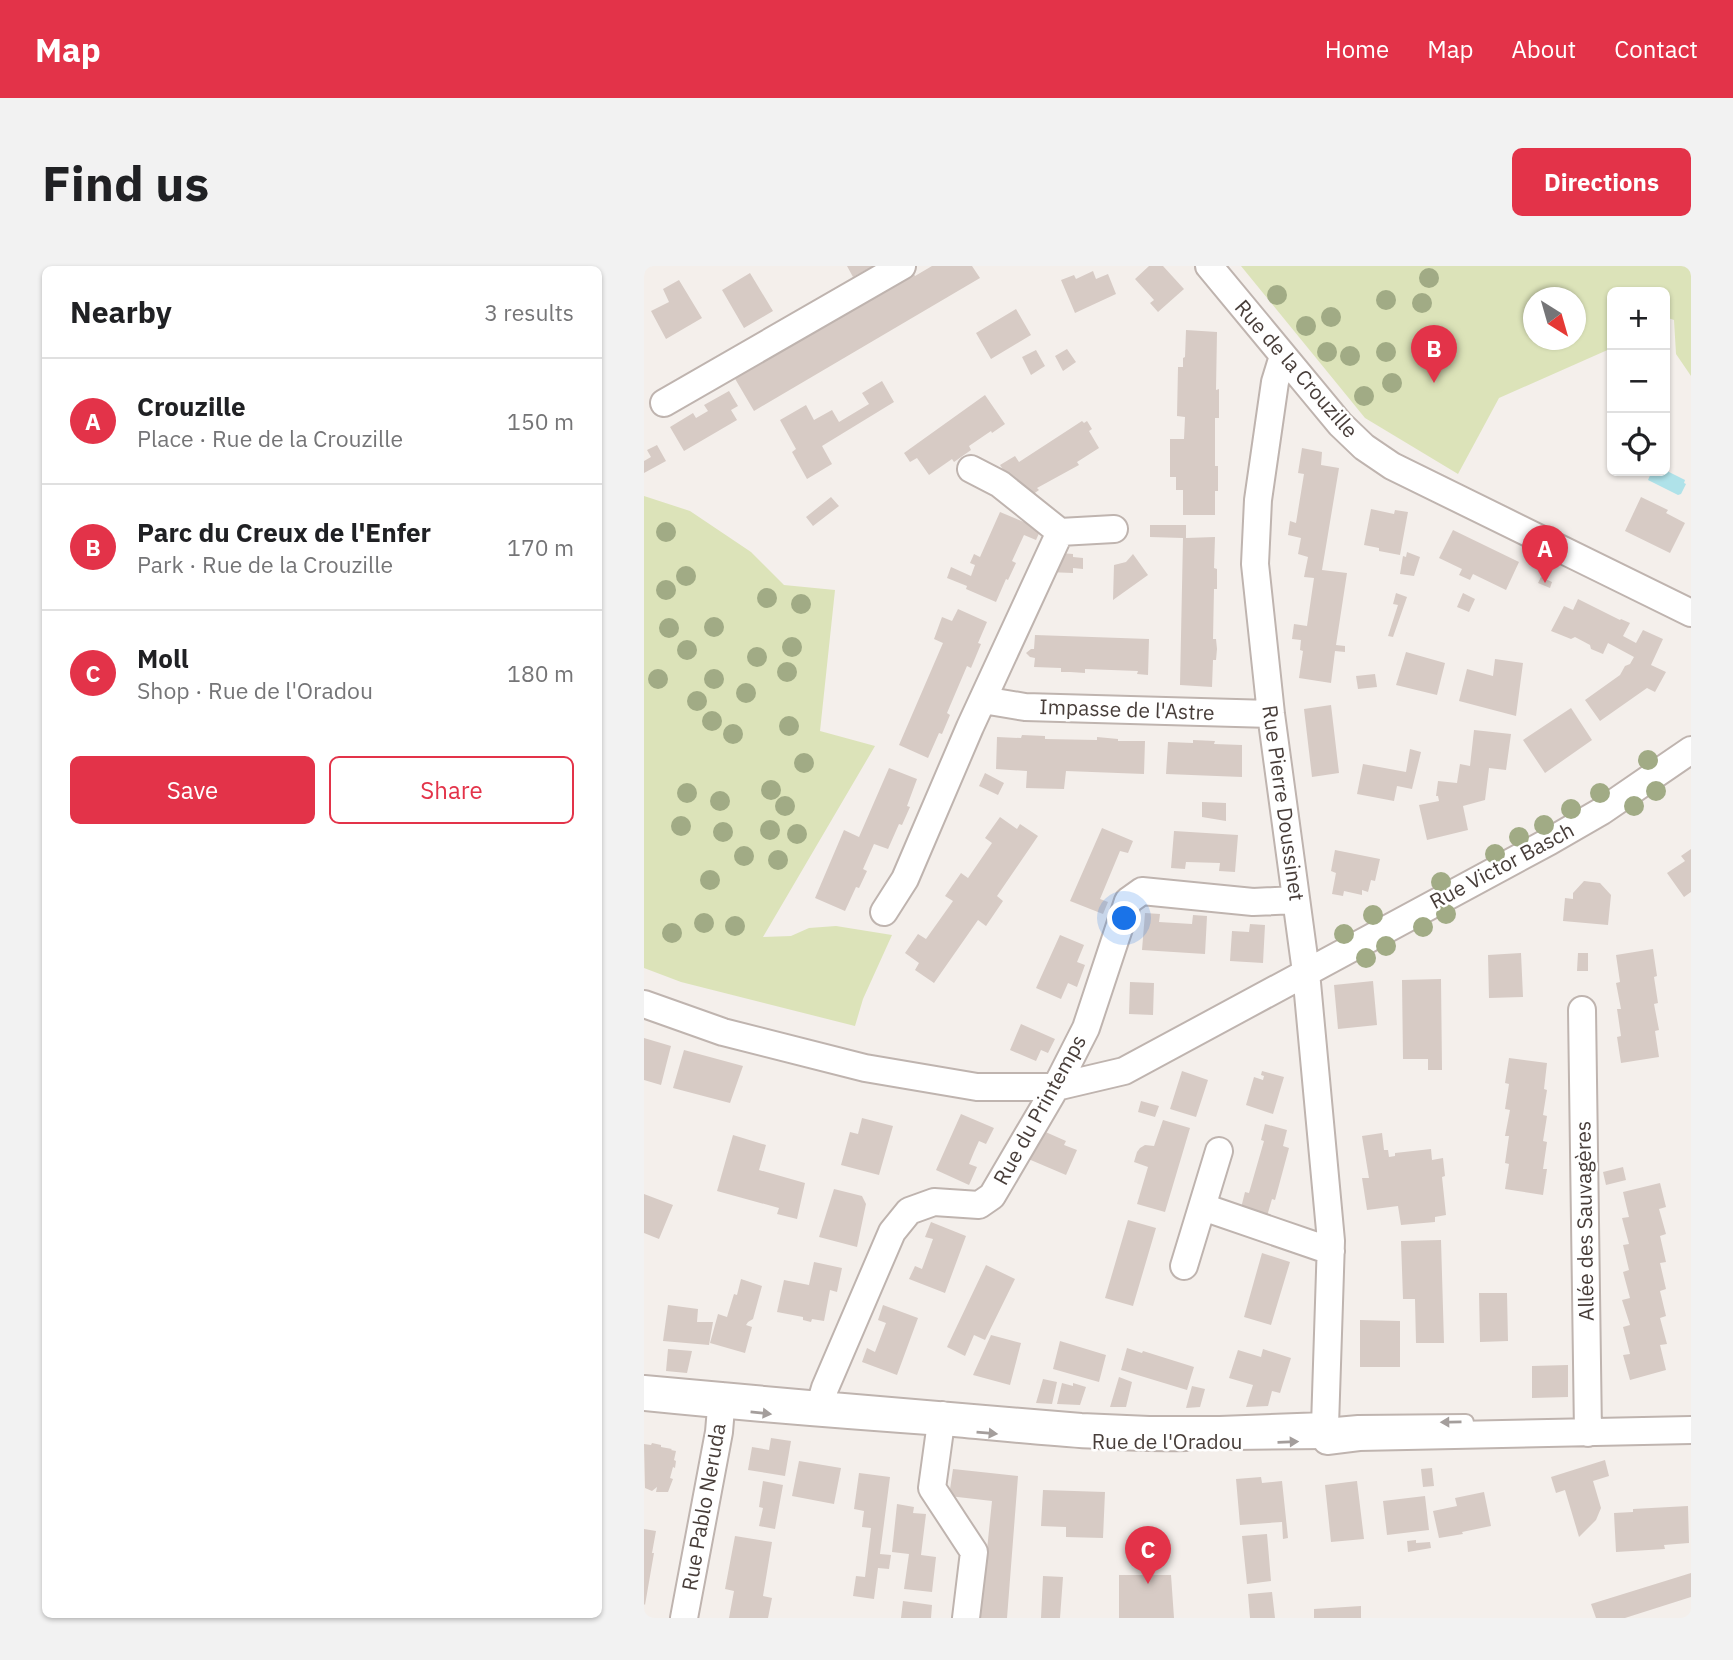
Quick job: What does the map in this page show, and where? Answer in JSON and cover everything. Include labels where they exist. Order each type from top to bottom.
[{"type":"street","points":[[664,402],[902,266]]},
{"type":"street","name":"Rue de la Crouzille","points":[[1209,266],[1340,424],[1364,446],[1392,466],[1691,614]]},
{"type":"street","name":"Rue Pierre Doussinet","points":[[1283,356],[1275,382],[1258,500],[1255,564],[1271,714],[1306,972],[1331,1251],[1326,1433]]},
{"type":"street","points":[[971,469],[1000,484],[1060,532],[1114,529]]},
{"type":"street","points":[[884,912],[905,878],[1060,532]]},
{"type":"street","name":"Impasse de l'Astre","points":[[983,699],[1025,707],[1271,714]]},
{"type":"street","name":"Rue Victor Basch","points":[[644,1004],[723,1032],[865,1068],[977,1087],[1056,1087],[1124,1071],[1550,842],[1602,811],[1691,750]]},
{"type":"street","name":"Rue du Printemps","points":[[820,1405],[892,1232],[909,1211],[934,1202],[979,1205],[992,1196],[1056,1087],[1086,1028],[1128,901],[1142,891],[1253,902],[1296,900]]},
{"type":"street","name":"Allée des Sauvagères","points":[[1582,1010],[1587,1427]]},
{"type":"street","points":[[1184,1266],[1219,1151]]},
{"type":"street","points":[[1202,1207],[1331,1251]]},
{"type":"street","name":"Rue de l'Oradou","points":[[644,1389],[722,1403],[820,1405],[942,1422],[1016,1422],[1149,1430],[1326,1433],[1359,1437],[1587,1427],[1691,1430]]},
{"type":"street","name":"Rue Pablo Neruda","points":[[684,1618],[722,1403]]},
{"type":"street","points":[[942,1422],[932,1488],[974,1552],[966,1618]]},
{"type":"lane","name":"Rue de l'Oradou","points":[[644,1403],[722,1403],[849,1422],[942,1422]]},
{"type":"lane","name":"Rue de l'Oradou","points":[[1587,1427],[1691,1417]]},
{"type":"green space","points":[[1241,266],[1691,266],[1691,376],[1676,354],[1674,320],[1670,319],[1670,287],[1607,287],[1607,350],[1499,398],[1458,474],[1365,418]]},
{"type":"green space","points":[[644,496],[690,511],[751,552],[784,585],[835,590],[820,731],[875,746],[763,937],[791,936],[809,928],[836,926],[892,935],[863,999],[855,1026],[681,982],[644,968]]},
{"type":"water","points":[[1670,472],[1685,480],[1686,484],[1678,495],[1648,480],[1650,476],[1670,476]]},
{"type":"building","points":[[847,266],[873,266],[853,277]]},
{"type":"building","points":[[932,266],[972,266],[980,278],[754,411],[734,377],[913,272],[915,276]]},
{"type":"building","points":[[1149,266],[1163,266],[1184,289],[1158,312],[1150,303],[1154,300],[1135,279]]},
{"type":"building","points":[[1093,271],[1096,279],[1108,274],[1116,294],[1075,313],[1061,280],[1074,275],[1076,279]]},
{"type":"building","points":[[750,273],[773,311],[744,328],[722,290]]},
{"type":"building","points":[[679,280],[702,318],[666,339],[651,311],[669,302],[663,289]]},
{"type":"building","points":[[1016,309],[1031,335],[991,359],[976,333]]},
{"type":"building","points":[[1186,330],[1217,332],[1216,390],[1219,389],[1219,418],[1215,418],[1218,491],[1215,491],[1215,515],[1183,515],[1183,490],[1176,490],[1176,477],[1170,477],[1170,439],[1184,439],[1185,417],[1177,416],[1178,367],[1183,367]]},
{"type":"building","points":[[1067,349],[1076,362],[1063,371],[1055,356]]},
{"type":"building","points":[[1036,350],[1045,366],[1031,375],[1022,357]]},
{"type":"building","points":[[882,381],[894,402],[822,446],[832,464],[807,479],[792,452],[796,449],[780,420],[806,405],[814,420],[832,410],[839,422],[869,404],[862,393]]},
{"type":"building","points":[[729,391],[738,406],[731,410],[737,420],[684,451],[670,427],[693,413],[696,418],[708,411],[704,405]]},
{"type":"building","points":[[985,395],[1005,424],[969,446],[971,450],[954,462],[952,459],[929,475],[917,458],[910,462],[904,453]]},
{"type":"building","points":[[1082,421],[1087,421],[1092,429],[1089,431],[1099,448],[1077,462],[1079,465],[1037,488],[1039,490],[1029,497],[1014,486],[1000,465],[1015,456],[1019,462]]},
{"type":"building","points":[[657,445],[666,461],[644,473],[644,461],[651,457],[647,450]]},
{"type":"building","points":[[1302,448],[1322,452],[1321,465],[1339,468],[1322,570],[1347,573],[1336,645],[1345,646],[1345,652],[1335,651],[1331,683],[1299,678],[1303,651],[1300,650],[1301,640],[1292,639],[1294,624],[1307,626],[1314,578],[1304,577],[1308,557],[1298,554],[1301,538],[1288,535],[1290,521],[1296,523],[1304,474],[1298,473]]},
{"type":"building","points":[[831,497],[839,506],[813,526],[806,517]]},
{"type":"building","points":[[1641,497],[1668,510],[1666,513],[1685,523],[1670,553],[1625,531]]},
{"type":"building","points":[[1371,509],[1394,514],[1395,510],[1408,512],[1400,555],[1364,545]]},
{"type":"building","points":[[1000,512],[1041,529],[1036,540],[1024,535],[1012,561],[1016,563],[996,602],[947,578],[951,567],[971,576],[975,565],[970,563],[974,554],[980,557]]},
{"type":"building","points":[[1150,525],[1186,525],[1186,538],[1215,537],[1214,568],[1217,569],[1217,589],[1214,589],[1213,639],[1216,639],[1217,649],[1216,660],[1213,660],[1212,687],[1180,685],[1183,538],[1150,537]]},
{"type":"building","points":[[1453,530],[1519,562],[1506,590],[1473,574],[1470,580],[1459,575],[1462,569],[1439,558]]},
{"type":"building","points":[[1407,552],[1420,557],[1414,576],[1400,574],[1403,556],[1406,557]]},
{"type":"building","points":[[1060,553],[1083,558],[1083,569],[1073,568],[1073,573],[1047,572]]},
{"type":"building","points":[[1133,554],[1148,575],[1113,600],[1114,565],[1126,562]]},
{"type":"building","points":[[1541,577],[1552,582],[1550,588],[1538,583]]},
{"type":"building","points":[[1396,593],[1407,597],[1393,637],[1388,636],[1398,605],[1393,604]]},
{"type":"building","points":[[1463,593],[1475,599],[1469,612],[1457,607]]},
{"type":"building","points":[[1578,599],[1630,623],[1623,636],[1636,643],[1643,630],[1663,639],[1651,665],[1666,672],[1655,692],[1647,688],[1600,721],[1585,700],[1620,675],[1634,657],[1608,643],[1603,654],[1575,637],[1571,639],[1551,631],[1564,606],[1573,610]]},
{"type":"building","points":[[958,609],[987,622],[971,668],[967,666],[947,713],[950,715],[942,734],[939,733],[928,758],[899,745],[943,643],[934,639],[942,617],[952,621]]},
{"type":"building","points":[[1035,635],[1149,639],[1148,675],[1137,674],[1138,671],[1085,669],[1085,673],[1061,672],[1061,668],[1034,667],[1035,658],[1026,653],[1034,649]]},
{"type":"building","points":[[1406,652],[1445,663],[1437,695],[1396,685]]},
{"type":"building","points":[[1495,659],[1523,663],[1516,716],[1459,701],[1467,669],[1493,676]]},
{"type":"building","points":[[1375,674],[1377,687],[1358,689],[1356,676]]},
{"type":"building","points":[[1331,705],[1339,773],[1312,777],[1304,709]]},
{"type":"building","points":[[1571,708],[1592,740],[1545,773],[1523,740]]},
{"type":"building","points":[[1474,730],[1511,734],[1506,770],[1489,768],[1485,800],[1463,806],[1468,830],[1427,840],[1419,805],[1439,801],[1436,796],[1438,781],[1457,783],[1460,764],[1470,766]]},
{"type":"building","points":[[1022,735],[1045,736],[1045,739],[1097,740],[1097,737],[1118,741],[1145,741],[1144,774],[1066,771],[1064,789],[1026,788],[1027,771],[996,769],[997,737],[1021,738]]},
{"type":"building","points":[[1193,740],[1242,745],[1242,777],[1166,774],[1168,742],[1193,743]]},
{"type":"building","points":[[1410,749],[1421,752],[1412,789],[1397,786],[1394,801],[1357,794],[1363,764],[1406,772]]},
{"type":"building","points":[[889,768],[917,779],[907,806],[910,807],[888,849],[874,844],[863,869],[867,871],[845,911],[815,898],[844,830],[859,837]]},
{"type":"building","points":[[985,773],[1004,783],[998,795],[979,786]]},
{"type":"building","points":[[1202,802],[1226,803],[1226,821],[1202,817]]},
{"type":"building","points":[[1000,817],[1017,829],[1020,824],[1038,836],[997,896],[1003,901],[986,926],[978,920],[934,983],[915,970],[919,963],[905,953],[918,934],[926,939],[953,901],[945,896],[961,873],[968,878],[992,843],[985,838]]},
{"type":"building","points":[[1102,828],[1133,841],[1128,853],[1120,851],[1100,899],[1108,902],[1103,914],[1070,901]]},
{"type":"building","points":[[1174,831],[1238,835],[1235,872],[1219,871],[1220,863],[1186,862],[1185,869],[1171,868]]},
{"type":"building","points":[[1691,849],[1691,892],[1684,897],[1667,873],[1685,861],[1681,856]]},
{"type":"building","points":[[1335,850],[1380,859],[1375,881],[1371,880],[1368,892],[1362,890],[1362,895],[1344,891],[1343,896],[1332,894],[1336,873],[1331,871]]},
{"type":"building","points":[[1584,881],[1600,883],[1611,895],[1608,925],[1563,921],[1565,898],[1573,899],[1573,893]]},
{"type":"building","points":[[1145,913],[1160,914],[1159,922],[1192,924],[1193,915],[1207,916],[1205,954],[1142,950]]},
{"type":"building","points":[[1250,924],[1265,925],[1263,963],[1230,961],[1232,931],[1249,932]]},
{"type":"building","points":[[1060,935],[1084,945],[1077,962],[1085,965],[1077,987],[1068,983],[1061,999],[1036,988]]},
{"type":"building","points":[[1653,949],[1658,1003],[1654,1004],[1659,1030],[1655,1031],[1659,1057],[1621,1063],[1617,1037],[1621,1036],[1617,1009],[1621,1009],[1616,983],[1620,982],[1616,955]]},
{"type":"building","points":[[1521,953],[1523,997],[1489,998],[1488,955]]},
{"type":"building","points":[[1578,953],[1588,953],[1588,971],[1577,971]]},
{"type":"building","points":[[1441,979],[1442,1070],[1428,1070],[1428,1059],[1403,1059],[1402,980]]},
{"type":"building","points":[[1373,981],[1377,1025],[1338,1029],[1334,985]]},
{"type":"building","points":[[1130,982],[1154,983],[1153,1015],[1129,1014]]},
{"type":"building","points":[[1021,1024],[1055,1039],[1048,1053],[1041,1050],[1036,1061],[1010,1050]]},
{"type":"building","points":[[644,1038],[671,1046],[661,1085],[644,1080]]},
{"type":"building","points":[[684,1050],[743,1066],[730,1103],[673,1088]]},
{"type":"building","points":[[1509,1058],[1547,1063],[1543,1115],[1547,1116],[1543,1141],[1547,1142],[1543,1169],[1547,1169],[1543,1195],[1505,1189],[1509,1164],[1505,1163],[1509,1136],[1505,1136],[1510,1110],[1505,1109],[1509,1084],[1505,1083]]},
{"type":"building","points":[[1182,1071],[1208,1080],[1196,1117],[1170,1109]]},
{"type":"building","points":[[1262,1071],[1284,1077],[1273,1114],[1246,1105],[1254,1077],[1263,1080]]},
{"type":"building","points":[[1141,1101],[1159,1106],[1155,1117],[1138,1112]]},
{"type":"building","points":[[961,1114],[994,1128],[986,1144],[979,1141],[974,1152],[969,1164],[977,1167],[969,1185],[936,1170]]},
{"type":"building","points":[[862,1118],[893,1126],[879,1175],[841,1165],[850,1132],[858,1134]]},
{"type":"building","points":[[1163,1120],[1190,1128],[1165,1212],[1137,1204],[1148,1167],[1134,1162],[1140,1148],[1145,1145],[1154,1146]]},
{"type":"building","points":[[1265,1124],[1287,1130],[1283,1146],[1289,1148],[1275,1200],[1272,1199],[1267,1216],[1241,1208],[1245,1192],[1249,1193],[1264,1141],[1261,1140]]},
{"type":"building","points":[[1041,1130],[1066,1141],[1064,1145],[1077,1150],[1066,1175],[1026,1158]]},
{"type":"building","points":[[1382,1133],[1384,1150],[1388,1150],[1389,1157],[1395,1156],[1395,1153],[1431,1149],[1432,1160],[1443,1158],[1446,1215],[1435,1217],[1435,1222],[1401,1225],[1398,1206],[1367,1210],[1362,1178],[1369,1178],[1362,1136]]},
{"type":"building","points":[[733,1135],[766,1145],[759,1170],[805,1183],[797,1219],[777,1214],[779,1208],[717,1191]]},
{"type":"building","points":[[1623,1167],[1626,1180],[1606,1185],[1603,1172]]},
{"type":"building","points":[[1660,1183],[1666,1207],[1659,1209],[1666,1234],[1660,1236],[1666,1262],[1660,1263],[1666,1289],[1660,1291],[1666,1316],[1660,1318],[1667,1344],[1660,1345],[1666,1370],[1630,1380],[1623,1355],[1630,1354],[1623,1327],[1630,1325],[1622,1300],[1630,1298],[1623,1272],[1629,1270],[1623,1245],[1629,1244],[1622,1218],[1629,1217],[1623,1192]]},
{"type":"building","points":[[834,1189],[862,1196],[866,1204],[857,1247],[819,1237]]},
{"type":"building","points":[[644,1194],[673,1205],[659,1239],[644,1233]]},
{"type":"building","points":[[1128,1220],[1156,1228],[1133,1306],[1105,1298]]},
{"type":"building","points":[[931,1222],[966,1236],[945,1293],[909,1279],[915,1266],[922,1269],[933,1239],[925,1237]]},
{"type":"building","points":[[1441,1240],[1444,1343],[1416,1343],[1415,1299],[1403,1299],[1401,1241]]},
{"type":"building","points":[[1262,1253],[1290,1262],[1271,1325],[1244,1317]]},
{"type":"building","points":[[814,1262],[842,1268],[837,1292],[830,1290],[824,1321],[812,1319],[811,1322],[803,1320],[803,1317],[777,1312],[784,1280],[809,1285]]},
{"type":"building","points":[[986,1265],[1015,1279],[985,1340],[974,1335],[965,1356],[947,1347]]},
{"type":"building","points":[[741,1279],[762,1286],[753,1319],[746,1325],[752,1327],[745,1353],[710,1343],[718,1314],[727,1317]]},
{"type":"building","points":[[1479,1293],[1507,1293],[1508,1341],[1480,1342]]},
{"type":"building","points":[[668,1305],[698,1309],[697,1322],[713,1322],[709,1345],[663,1341]]},
{"type":"building","points":[[883,1305],[918,1318],[897,1375],[862,1362],[867,1348],[875,1352],[886,1323],[878,1320]]},
{"type":"building","points":[[1360,1320],[1400,1321],[1400,1367],[1360,1367]]},
{"type":"building","points":[[991,1335],[1021,1343],[1010,1385],[973,1375]]},
{"type":"building","points":[[1060,1341],[1106,1355],[1099,1382],[1053,1369]]},
{"type":"building","points":[[1127,1348],[1194,1367],[1187,1390],[1121,1370]]},
{"type":"building","points":[[668,1349],[692,1351],[687,1373],[666,1371]]},
{"type":"building","points":[[1263,1349],[1291,1358],[1280,1393],[1272,1391],[1268,1406],[1246,1407],[1253,1385],[1229,1378],[1238,1350],[1261,1357]]},
{"type":"building","points":[[1568,1365],[1568,1397],[1532,1398],[1532,1366]]},
{"type":"building","points":[[1119,1377],[1132,1382],[1126,1407],[1110,1407]]},
{"type":"building","points":[[1043,1379],[1057,1382],[1052,1404],[1036,1403]]},
{"type":"building","points":[[1062,1383],[1086,1387],[1080,1405],[1057,1404]]},
{"type":"building","points":[[1192,1386],[1205,1389],[1200,1407],[1186,1408]]},
{"type":"building","points":[[771,1438],[791,1441],[785,1476],[748,1470],[752,1447],[769,1450]]},
{"type":"building","points":[[652,1443],[676,1451],[675,1468],[673,1467],[670,1478],[673,1479],[668,1492],[656,1492],[657,1487],[652,1491],[645,1488],[644,1444]]},
{"type":"building","points":[[1605,1460],[1609,1476],[1593,1481],[1601,1508],[1596,1520],[1579,1537],[1565,1490],[1556,1493],[1551,1477]]},
{"type":"building","points":[[799,1461],[841,1468],[834,1504],[792,1496]]},
{"type":"building","points":[[1432,1468],[1434,1486],[1423,1487],[1421,1469]]},
{"type":"building","points":[[953,1469],[1018,1476],[1007,1618],[980,1618],[992,1501],[949,1496]]},
{"type":"building","points":[[859,1473],[890,1477],[880,1554],[891,1555],[889,1569],[878,1568],[874,1599],[853,1596],[856,1576],[865,1577],[871,1528],[862,1527],[864,1511],[854,1509]]},
{"type":"building","points":[[1261,1477],[1262,1483],[1282,1481],[1288,1538],[1283,1539],[1282,1522],[1240,1525],[1236,1479]]},
{"type":"building","points":[[763,1481],[783,1485],[775,1529],[759,1526],[763,1508],[759,1507]]},
{"type":"building","points":[[1357,1481],[1364,1539],[1331,1542],[1325,1485]]},
{"type":"building","points":[[1043,1490],[1105,1492],[1103,1538],[1066,1537],[1066,1527],[1041,1526]]},
{"type":"building","points":[[1484,1492],[1491,1526],[1439,1538],[1433,1511],[1457,1506],[1455,1498]]},
{"type":"building","points":[[1425,1496],[1429,1530],[1387,1535],[1383,1501]]},
{"type":"building","points":[[897,1504],[914,1507],[913,1513],[926,1514],[921,1555],[936,1557],[932,1592],[904,1589],[909,1554],[892,1552]]},
{"type":"building","points":[[1688,1506],[1689,1543],[1664,1545],[1665,1549],[1616,1552],[1614,1513],[1633,1512],[1633,1509]]},
{"type":"building","points":[[644,1529],[656,1531],[645,1605],[644,1604]]},
{"type":"building","points":[[1267,1534],[1271,1581],[1247,1584],[1242,1536]]},
{"type":"building","points":[[735,1536],[772,1542],[763,1596],[772,1598],[768,1618],[729,1618],[734,1591],[725,1589]]},
{"type":"building","points":[[1416,1540],[1416,1543],[1430,1542],[1431,1548],[1408,1552],[1407,1541]]},
{"type":"building","points":[[1691,1573],[1691,1597],[1625,1618],[1596,1618],[1591,1604]]},
{"type":"building","points":[[1119,1575],[1171,1575],[1174,1618],[1119,1618]]},
{"type":"building","points":[[1043,1576],[1063,1577],[1060,1618],[1041,1618]]},
{"type":"building","points":[[1272,1592],[1275,1618],[1250,1618],[1248,1594]]},
{"type":"building","points":[[903,1601],[932,1605],[931,1618],[901,1618]]},
{"type":"building","points":[[1361,1606],[1361,1618],[1314,1618],[1314,1609]]},
{"type":"place","name":"Parc du Creux de l'Enfer","points":[[1434,383]]},
{"type":"place","name":"Crouzille","points":[[1545,583]]},
{"type":"place","name":"Moll","points":[[1148,1584]]}]
